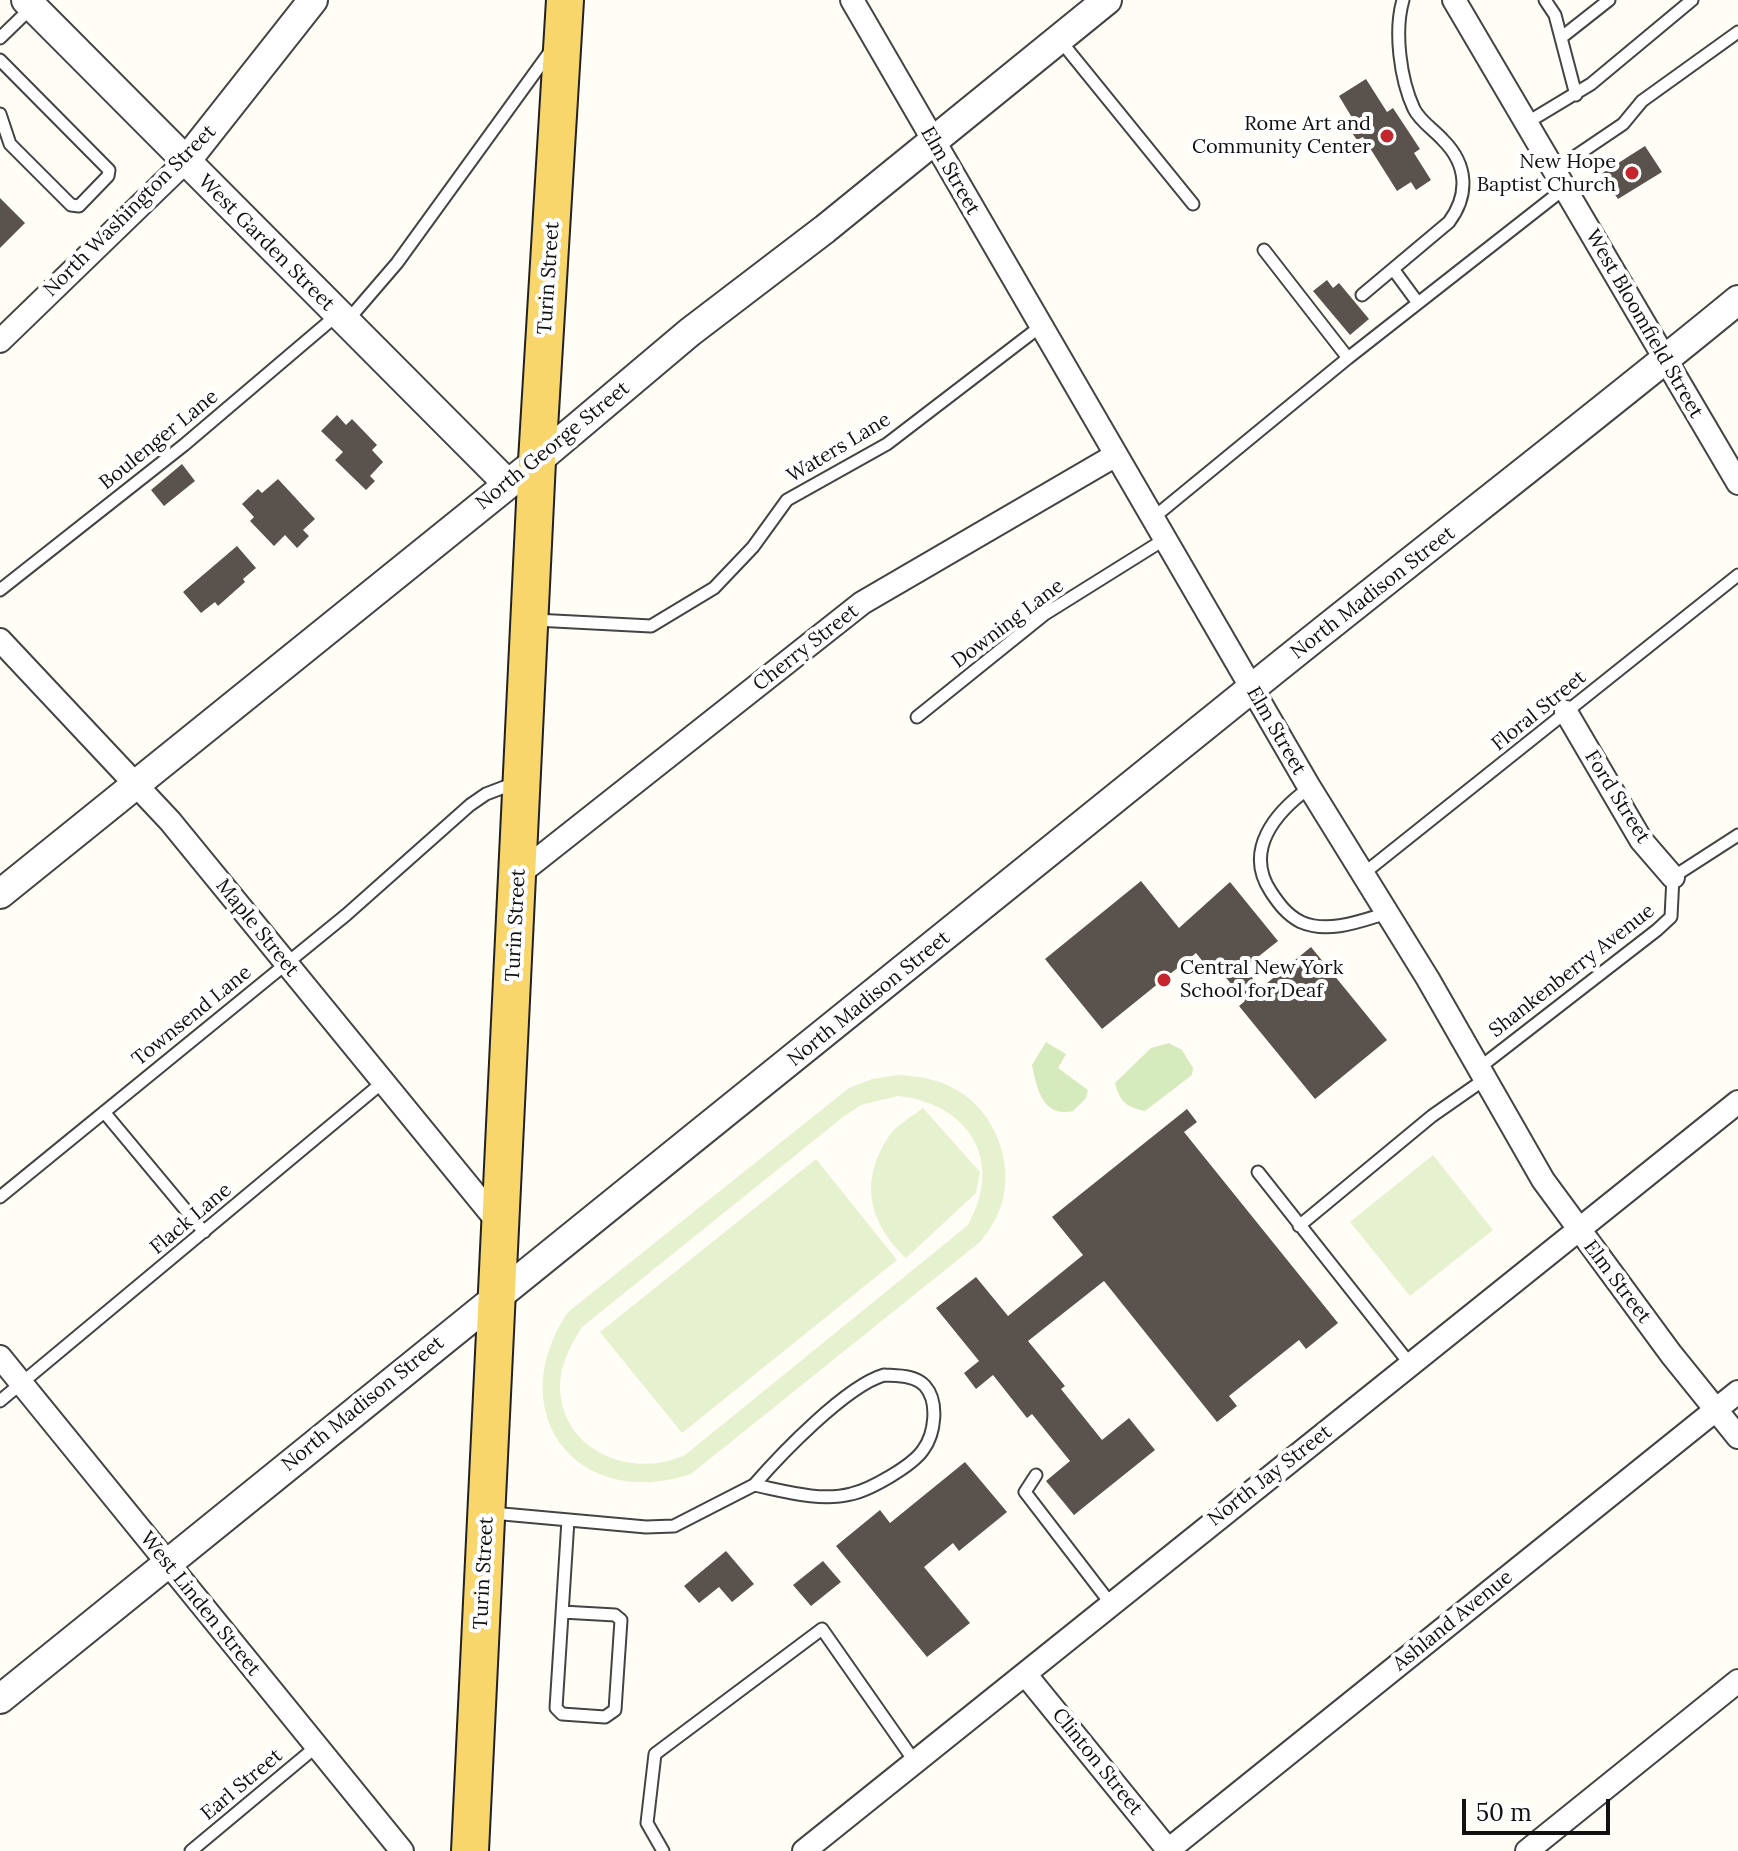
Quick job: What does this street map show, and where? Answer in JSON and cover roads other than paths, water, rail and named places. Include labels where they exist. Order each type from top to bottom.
[{"type":"main road","name":"Turin Street","points":[[470,1851],[537,461],[565,16]]},
{"type":"street","name":"North Washington Street","points":[[0,341],[186,161],[313,0]]},
{"type":"street","name":"Elm Street","points":[[852,0],[1309,788],[1387,913],[1543,1180],[1738,1437]]},
{"type":"street","name":"West Bloomfield Street","points":[[1454,0],[1738,483]]},
{"type":"street","name":"North George Street","points":[[0,894],[1101,2]]},
{"type":"street","name":"West Garden Street","points":[[29,3],[508,484]]},
{"type":"street","name":"North Madison Street","points":[[0,1699],[498,1293],[937,945],[1252,688],[1738,300]]},
{"type":"street","name":"Cherry Street","points":[[519,874],[862,603],[1116,455]]},
{"type":"street","name":"Maple Street","points":[[0,640],[136,783],[502,1227]]},
{"type":"street","name":"Ford Street","points":[[1566,712],[1641,840],[1673,877]]},
{"type":"street","name":"North Jay Street","points":[[804,1851],[1738,1102]]},
{"type":"street","name":"West Linden Street","points":[[0,1357],[402,1851]]},
{"type":"street","name":"Ashland Avenue","points":[[1169,1851],[1738,1392]]},
{"type":"street","name":"Clinton Street","points":[[1025,1674],[1169,1851]]},
{"type":"street","points":[[1527,1851],[1738,1681]]},
{"type":"lane","points":[[1362,295],[1449,222],[1459,208],[1464,192],[1458,159],[1414,109],[1400,45],[1398,24],[1403,0]]},
{"type":"lane","points":[[1545,0],[1555,15],[1576,95]]},
{"type":"lane","points":[[1562,37],[1609,0]]},
{"type":"lane","points":[[1528,122],[1576,95],[1692,0]]},
{"type":"lane","points":[[0,38],[29,3]]},
{"type":"lane","name":"Boulenger Lane","points":[[0,590],[341,319],[397,263],[565,16]]},
{"type":"lane","points":[[1153,518],[1418,303],[1623,124],[1642,101],[1738,32]]},
{"type":"lane","points":[[1059,39],[1193,204]]},
{"type":"lane","points":[[0,60],[109,170],[108,176],[79,206],[71,205],[10,144],[0,114]]},
{"type":"lane","points":[[1264,250],[1348,358]]},
{"type":"lane","points":[[1393,269],[1418,303]]},
{"type":"lane","name":"Waters Lane","points":[[530,620],[651,626],[714,588],[753,547],[787,500],[887,444],[1041,326]]},
{"type":"lane","name":"Downing Lane","points":[[917,717],[1045,614],[1165,539]]},
{"type":"lane","name":"Floral Street","points":[[1363,874],[1738,575]]},
{"type":"lane","name":"Townsend Lane","points":[[0,1197],[285,963],[470,805],[486,794],[523,781]]},
{"type":"lane","points":[[1309,788],[1282,808],[1267,830],[1261,854],[1262,878],[1282,909],[1303,923],[1337,927],[1387,913]]},
{"type":"lane","points":[[1673,877],[1738,835]]},
{"type":"lane","name":"Shankenberry Avenue","points":[[1299,1226],[1671,917],[1673,877]]},
{"type":"lane","name":"Flack Lane","points":[[0,1401],[383,1082]]},
{"type":"lane","points":[[104,1112],[204,1232]]},
{"type":"lane","points":[[1258,1172],[1410,1364]]},
{"type":"lane","points":[[487,1513],[646,1527],[674,1526],[754,1485],[779,1456],[874,1378],[884,1375],[911,1378],[925,1386],[933,1403],[934,1417],[923,1451],[874,1486],[849,1495],[807,1495],[754,1485]]},
{"type":"lane","points":[[1036,1475],[1025,1492],[1111,1604]]},
{"type":"lane","points":[[562,1612],[615,1615],[621,1620],[615,1710],[605,1717],[562,1714],[556,1708],[562,1612],[568,1520]]},
{"type":"lane","points":[[663,1851],[647,1823],[655,1754],[822,1629],[915,1762]]},
{"type":"lane","name":"Earl Street","points":[[191,1851],[317,1746]]},
{"type":"place","name":"Rome Art and Community Center","points":[[1387,136]]},
{"type":"place","name":"New Hope Baptist Church","points":[[1632,173]]},
{"type":"place","name":"Central New York School for Deaf","points":[[1164,980]]}]
